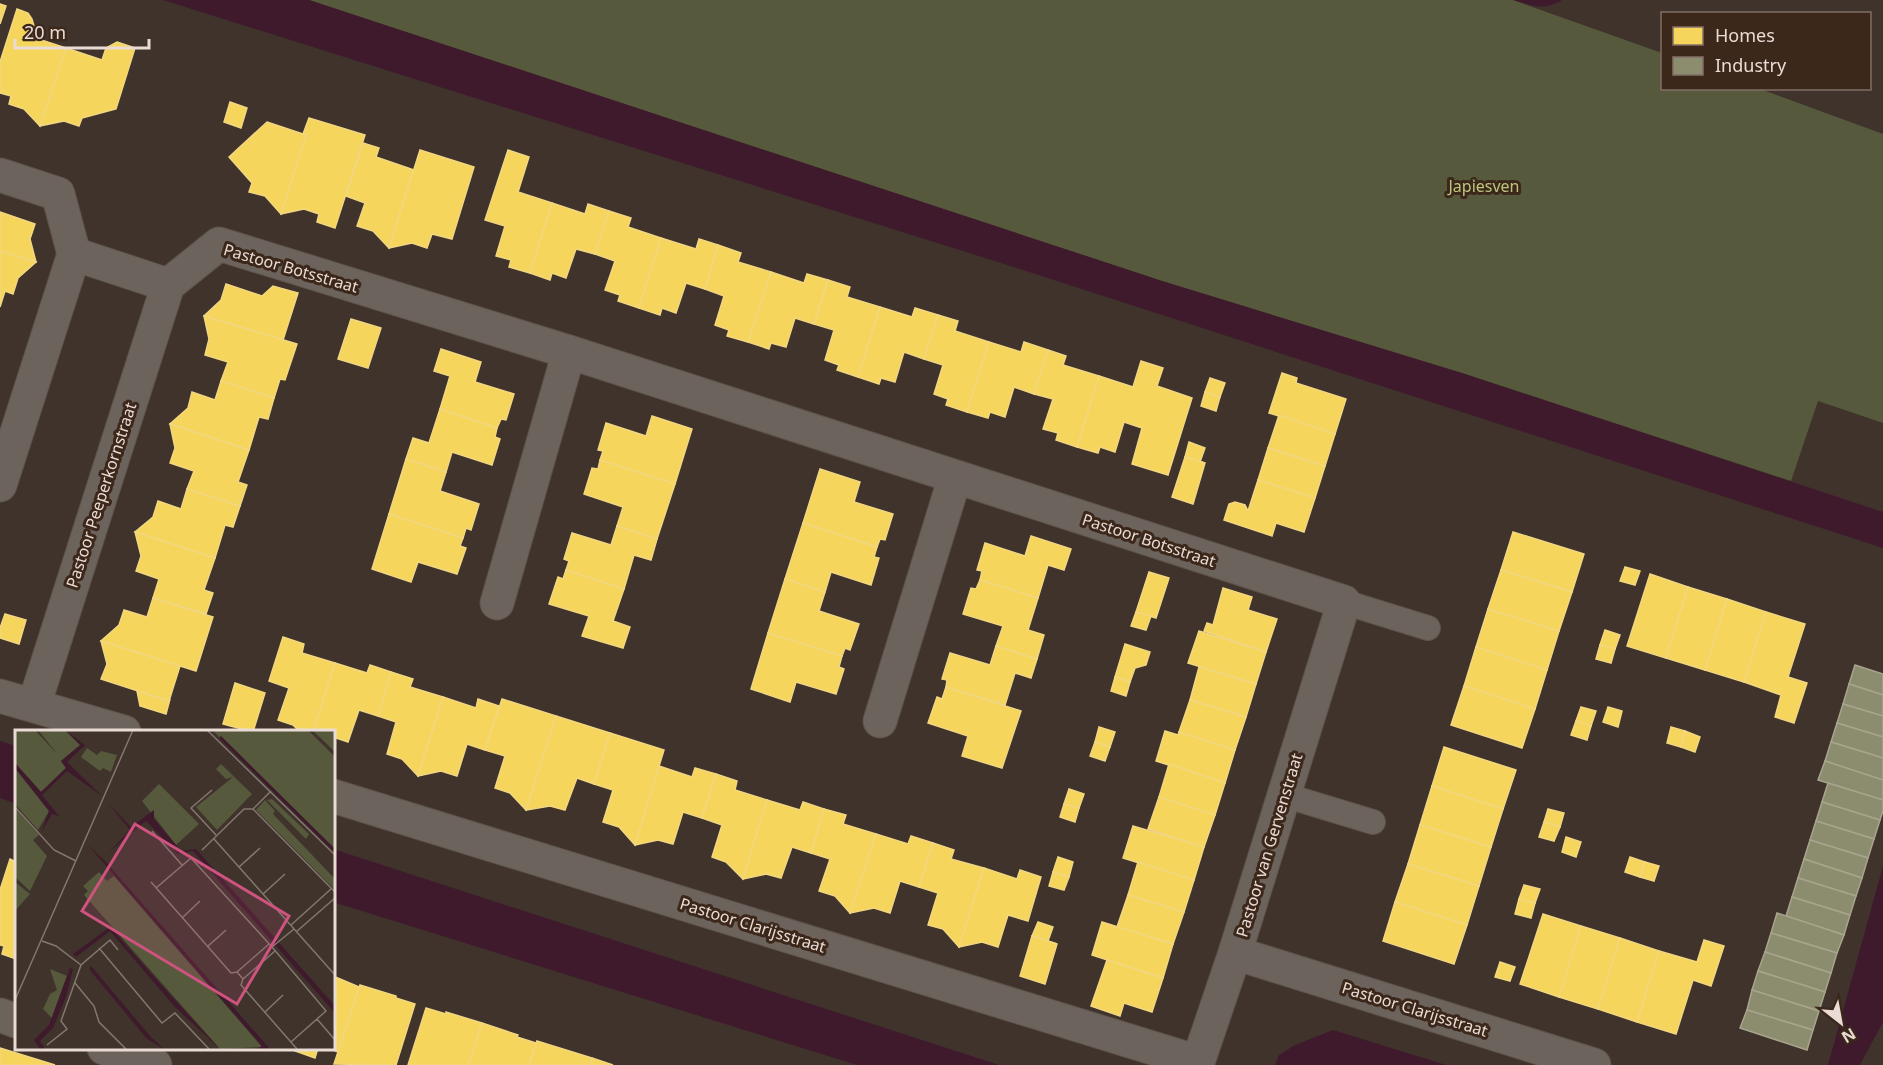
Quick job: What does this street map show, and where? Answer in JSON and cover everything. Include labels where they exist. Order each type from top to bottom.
[{"type":"street","points":[[0,175],[58,194],[74,254],[0,485]]},
{"type":"street","name":"Pastoor Botsstraat","points":[[168,285],[219,244],[568,352],[1344,602]]},
{"type":"street","points":[[74,254],[168,285]]},
{"type":"street","name":"Pastoor Peeperkornstraat","points":[[34,705],[168,285]]},
{"type":"street","points":[[497,603],[568,352]]},
{"type":"street","points":[[880,721],[955,477]]},
{"type":"street","name":"Pastoor van Gervenstraat","points":[[1173,1055],[1198,1062],[1235,954],[1344,602]]},
{"type":"street","points":[[0,696],[117,730]]},
{"type":"street","name":"Pastoor Clarijsstraat","points":[[334,796],[1173,1055]]},
{"type":"street","name":"Pastoor Clarijsstraat","points":[[1235,954],[1594,1065]]},
{"type":"street","points":[[0,1015],[15,1021]]},
{"type":"street","points":[[110,1050],[155,1065]]},
{"type":"lane","points":[[1344,602],[1428,628]]},
{"type":"lane","points":[[1284,795],[1373,822]]},
{"type":"green space","name":"Japiesven","points":[[309,0],[1513,0],[1661,53],[1661,90],[1763,90],[1883,134],[1883,423],[1818,401],[1791,481],[1465,374],[1162,281]]},
{"type":"shaded area","points":[[163,0],[309,0],[1162,281],[1465,374],[1883,512],[1883,548],[1001,263]]},
{"type":"shaded area","points":[[1513,0],[1562,0],[1549,5],[1532,6]]},
{"type":"shaded area","points":[[0,741],[15,746],[15,804],[0,798]]},
{"type":"shaded area","points":[[334,849],[999,1065],[857,1065],[334,902]]},
{"type":"shaded area","points":[[1883,866],[1883,1022],[1860,1065],[1828,1065]]},
{"type":"shaded area","points":[[1333,1030],[1446,1065],[1275,1065],[1279,1055],[1295,1045]]},
{"type":"building: Homes","points":[[0,4],[6,6],[0,24]]},
{"type":"building: Homes","points":[[17,9],[28,13],[32,19],[34,26],[32,37],[66,48],[40,126],[24,109],[9,104],[11,96],[0,93],[0,62]]},
{"type":"building: Homes","points":[[117,42],[135,48],[116,109],[82,118],[79,126],[64,121],[40,126],[66,48],[102,60],[106,48]]},
{"type":"building: Homes","points":[[230,102],[247,108],[241,128],[224,122]]},
{"type":"building: Homes","points":[[309,118],[365,135],[335,228],[317,222],[319,214],[304,209],[281,214],[306,135],[303,134]]},
{"type":"building: Homes","points":[[267,122],[306,135],[281,214],[265,196],[249,192],[252,183],[229,157]]},
{"type":"building: Homes","points":[[363,143],[379,148],[376,157],[414,170],[389,248],[373,231],[357,226],[365,203],[346,196]]},
{"type":"building: Homes","points":[[420,150],[474,167],[452,239],[432,234],[427,248],[412,243],[389,248]]},
{"type":"building: Homes","points":[[508,150],[529,157],[518,192],[552,203],[530,273],[509,267],[511,260],[496,256],[505,226],[485,220]]},
{"type":"building: Homes","points":[[552,203],[585,214],[588,204],[609,211],[595,254],[576,249],[566,278],[552,273],[550,280],[530,273]]},
{"type":"building: Homes","points":[[609,211],[631,218],[628,227],[661,238],[639,308],[618,301],[620,295],[605,290],[615,261],[595,254]]},
{"type":"building: Homes","points":[[0,212],[35,224],[30,239],[36,262],[0,251]]},
{"type":"building: Homes","points":[[661,238],[696,249],[699,239],[718,245],[705,289],[686,283],[676,313],[662,308],[660,315],[639,308]]},
{"type":"building: Homes","points":[[718,245],[741,253],[738,262],[771,272],[748,342],[727,336],[729,330],[715,325],[724,296],[705,289]]},
{"type":"building: Homes","points":[[0,251],[36,262],[18,278],[13,294],[5,291],[0,307]]},
{"type":"building: Homes","points":[[771,272],[804,283],[807,274],[828,280],[814,324],[795,318],[786,347],[771,343],[769,349],[748,342]]},
{"type":"building: Homes","points":[[828,280],[850,287],[847,297],[880,307],[858,377],[837,370],[839,365],[825,360],[834,330],[814,324]]},
{"type":"building: Homes","points":[[226,284],[262,296],[273,286],[298,293],[283,340],[204,316],[221,300]]},
{"type":"building: Homes","points":[[880,307],[912,317],[915,308],[938,315],[924,359],[904,352],[895,382],[881,378],[879,384],[858,377]]},
{"type":"building: Homes","points":[[938,315],[958,321],[955,331],[989,342],[967,412],[946,405],[948,399],[934,394],[943,365],[924,359]]},
{"type":"building: Homes","points":[[204,316],[297,344],[285,380],[280,379],[274,398],[221,381],[228,362],[205,355],[209,339]]},
{"type":"building: Homes","points":[[351,319],[381,328],[368,368],[338,359]]},
{"type":"building: Homes","points":[[989,342],[1021,352],[1024,342],[1048,350],[1034,394],[1014,387],[1005,417],[990,412],[988,418],[967,412]]},
{"type":"building: Homes","points":[[441,349],[481,362],[475,382],[514,394],[506,420],[501,419],[497,428],[440,409],[450,376],[434,371]]},
{"type":"building: Homes","points":[[1048,350],[1066,356],[1063,365],[1099,376],[1077,447],[1056,440],[1058,433],[1043,429],[1053,399],[1034,394]]},
{"type":"building: Homes","points":[[1141,361],[1163,368],[1157,386],[1192,398],[1168,475],[1132,464],[1142,428],[1124,422],[1115,452],[1100,447],[1098,453],[1077,447],[1099,376],[1133,387]]},
{"type":"building: Homes","points":[[1282,373],[1297,378],[1296,383],[1346,399],[1335,434],[1269,413]]},
{"type":"building: Homes","points":[[1210,378],[1225,383],[1220,397],[1205,392]]},
{"type":"building: Homes","points":[[221,381],[274,398],[268,419],[259,417],[249,450],[170,424],[188,408],[192,392],[215,400]]},
{"type":"building: Homes","points":[[1205,392],[1220,397],[1216,411],[1201,406]]},
{"type":"building: Homes","points":[[440,409],[497,428],[495,437],[500,439],[492,465],[452,452],[446,472],[406,459],[413,438],[429,443]]},
{"type":"building: Homes","points":[[1279,415],[1335,434],[1325,466],[1268,448]]},
{"type":"building: Homes","points":[[652,416],[692,429],[675,484],[600,460],[603,451],[598,450],[606,423],[646,436]]},
{"type":"building: Homes","points":[[170,424],[249,450],[238,482],[247,485],[240,506],[187,489],[194,471],[170,463],[175,448]]},
{"type":"building: Homes","points":[[1189,442],[1205,448],[1200,462],[1185,457]]},
{"type":"building: Homes","points":[[1268,448],[1325,466],[1315,498],[1258,480]]},
{"type":"building: Homes","points":[[1185,457],[1205,463],[1193,504],[1172,497]]},
{"type":"building: Homes","points":[[406,459],[446,472],[440,491],[479,504],[471,530],[466,528],[463,538],[389,514]]},
{"type":"building: Homes","points":[[600,460],[675,484],[657,539],[617,526],[623,507],[584,494],[592,468],[598,469]]},
{"type":"building: Homes","points":[[820,469],[860,482],[854,502],[893,514],[885,540],[880,539],[877,547],[803,523]]},
{"type":"building: Homes","points":[[1258,480],[1315,498],[1304,532],[1276,523],[1272,536],[1224,520],[1229,504],[1235,502],[1245,505],[1248,511]]},
{"type":"building: Homes","points":[[187,489],[240,506],[233,527],[225,525],[215,558],[135,532],[153,517],[158,501],[181,509]]},
{"type":"building: Homes","points":[[389,514],[463,538],[460,546],[466,548],[457,574],[418,562],[411,582],[372,569]]},
{"type":"building: Homes","points":[[803,523],[877,547],[874,557],[879,558],[871,585],[831,572],[825,592],[785,579]]},
{"type":"building: Homes","points":[[617,526],[657,539],[651,560],[634,555],[624,589],[566,570],[569,561],[564,559],[572,533],[611,545]]},
{"type":"building: Homes","points":[[135,532],[215,558],[204,590],[213,593],[206,614],[153,598],[159,579],[136,571],[141,556]]},
{"type":"building: Homes","points":[[1513,532],[1584,554],[1572,592],[1501,570]]},
{"type":"building: Homes","points":[[1031,536],[1071,549],[1064,570],[1048,565],[1038,598],[980,580],[982,571],[977,570],[985,543],[1025,556]]},
{"type":"building: Homes","points":[[1625,567],[1640,571],[1635,585],[1620,581]]},
{"type":"building: Homes","points":[[566,570],[624,589],[613,621],[630,627],[623,648],[582,636],[589,616],[549,604],[558,577],[563,579]]},
{"type":"building: Homes","points":[[1501,570],[1572,592],[1559,631],[1488,609]]},
{"type":"building: Homes","points":[[1149,572],[1169,578],[1156,618],[1136,612]]},
{"type":"building: Homes","points":[[1650,574],[1688,587],[1666,658],[1627,646]]},
{"type":"building: Homes","points":[[785,579],[825,592],[819,611],[859,624],[850,650],[845,648],[842,656],[768,633]]},
{"type":"building: Homes","points":[[980,580],[1038,598],[1028,630],[1044,635],[1037,659],[996,646],[1003,626],[963,614],[971,588],[976,589]]},
{"type":"building: Homes","points":[[1688,587],[1727,599],[1705,670],[1666,658]]},
{"type":"building: Homes","points":[[1223,588],[1252,597],[1248,610],[1277,619],[1266,652],[1204,631],[1207,623],[1213,625]]},
{"type":"building: Homes","points":[[153,598],[213,617],[196,671],[101,641],[119,625],[124,610],[147,617]]},
{"type":"building: Homes","points":[[1727,599],[1766,612],[1744,682],[1705,670]]},
{"type":"building: Homes","points":[[1488,609],[1559,631],[1547,670],[1476,647]]},
{"type":"building: Homes","points":[[1136,612],[1151,616],[1146,630],[1131,626]]},
{"type":"building: Homes","points":[[1766,612],[1805,624],[1788,677],[1807,683],[1794,723],[1775,717],[1781,695],[1744,682]]},
{"type":"building: Homes","points":[[5,614],[26,620],[19,644],[0,638],[0,628]]},
{"type":"building: Homes","points":[[1605,630],[1620,635],[1615,649],[1600,645]]},
{"type":"building: Homes","points":[[1199,631],[1266,652],[1256,684],[1188,663]]},
{"type":"building: Homes","points":[[768,633],[842,656],[839,667],[844,669],[836,694],[796,682],[790,702],[751,689]]},
{"type":"building: Homes","points":[[283,637],[304,644],[302,653],[335,663],[314,730],[298,730],[293,725],[278,720],[289,688],[269,681]]},
{"type":"building: Homes","points":[[101,641],[180,666],[169,701],[101,679],[107,664]]},
{"type":"building: Homes","points":[[1125,644],[1150,652],[1146,665],[1135,668],[1130,682],[1115,677]]},
{"type":"building: Homes","points":[[1600,645],[1615,649],[1611,663],[1596,659]]},
{"type":"building: Homes","points":[[996,646],[1037,659],[1031,678],[1015,673],[1005,705],[946,687],[947,680],[942,679],[950,653],[990,665]]},
{"type":"building: Homes","points":[[1476,647],[1547,670],[1535,709],[1464,686]]},
{"type":"building: Homes","points":[[335,663],[367,673],[370,665],[391,672],[378,716],[359,710],[348,742],[334,737],[334,730],[314,730]]},
{"type":"building: Homes","points":[[1199,667],[1256,684],[1246,717],[1190,700]]},
{"type":"building: Homes","points":[[391,672],[413,679],[410,687],[443,697],[418,776],[402,759],[387,754],[396,722],[378,716]]},
{"type":"building: Homes","points":[[1115,677],[1130,682],[1126,696],[1111,691]]},
{"type":"building: Homes","points":[[235,683],[265,693],[254,730],[223,724]]},
{"type":"building: Homes","points":[[1464,686],[1535,709],[1522,748],[1451,725]]},
{"type":"building: Homes","points":[[946,687],[1021,711],[1002,768],[962,756],[968,736],[928,723],[937,697],[942,699]]},
{"type":"building: Homes","points":[[137,691],[169,701],[170,699],[166,714],[140,706]]},
{"type":"building: Homes","points":[[443,697],[476,708],[478,699],[499,706],[485,750],[467,744],[457,776],[441,771],[418,776]]},
{"type":"building: Homes","points":[[502,699],[556,716],[526,810],[510,793],[495,788],[505,756],[485,750]]},
{"type":"building: Homes","points":[[1190,700],[1246,717],[1235,750],[1179,732]]},
{"type":"building: Homes","points":[[1581,707],[1596,711],[1591,726],[1576,721]]},
{"type":"building: Homes","points":[[1608,707],[1622,711],[1618,727],[1603,722]]},
{"type":"building: Homes","points":[[556,716],[610,733],[594,784],[577,778],[565,810],[550,806],[526,810]]},
{"type":"building: Homes","points":[[1576,721],[1591,726],[1587,740],[1571,735]]},
{"type":"building: Homes","points":[[1099,727],[1115,732],[1110,747],[1095,742]]},
{"type":"building: Homes","points":[[1671,727],[1685,731],[1681,747],[1667,743]]},
{"type":"building: Homes","points":[[1165,731],[1178,735],[1179,732],[1235,750],[1225,783],[1156,761]]},
{"type":"building: Homes","points":[[1685,731],[1700,737],[1695,752],[1681,747]]},
{"type":"building: Homes","points":[[610,733],[664,750],[635,845],[619,827],[603,822],[613,790],[594,784]]},
{"type":"building: Homes","points":[[1095,742],[1110,747],[1105,761],[1090,756]]},
{"type":"building: Homes","points":[[1444,747],[1516,770],[1503,809],[1432,786]]},
{"type":"building: Homes","points":[[1169,764],[1225,783],[1215,815],[1159,797]]},
{"type":"building: Homes","points":[[659,766],[692,777],[695,768],[716,774],[702,818],[683,812],[673,844],[658,840],[635,845]]},
{"type":"building: Homes","points":[[716,774],[737,781],[735,790],[767,800],[743,879],[726,862],[712,857],[722,825],[702,818]]},
{"type":"building: Homes","points":[[1432,786],[1503,809],[1491,847],[1420,825]]},
{"type":"building: Homes","points":[[1069,789],[1084,794],[1079,808],[1064,804]]},
{"type":"building: Homes","points":[[1159,797],[1215,815],[1204,847],[1148,829]]},
{"type":"building: Homes","points":[[767,800],[800,810],[803,802],[824,809],[811,853],[792,847],[781,878],[766,874],[743,879]]},
{"type":"building: Homes","points":[[1064,804],[1079,808],[1075,822],[1060,817]]},
{"type":"building: Homes","points":[[824,809],[846,815],[843,824],[876,834],[850,913],[835,896],[819,891],[830,859],[811,853]]},
{"type":"building: Homes","points":[[1548,809],[1564,813],[1560,827],[1544,822]]},
{"type":"building: Homes","points":[[1544,822],[1560,827],[1554,841],[1539,837]]},
{"type":"building: Homes","points":[[1420,825],[1491,847],[1479,886],[1408,864]]},
{"type":"building: Homes","points":[[1133,826],[1204,847],[1194,880],[1123,858]]},
{"type":"building: Homes","points":[[876,834],[908,844],[911,836],[933,843],[919,887],[900,881],[890,913],[874,908],[850,913]]},
{"type":"building: Homes","points":[[1566,837],[1581,842],[1576,857],[1562,852]]},
{"type":"building: Homes","points":[[933,843],[954,850],[951,859],[984,868],[959,947],[943,929],[928,925],[938,893],[919,887]]},
{"type":"building: Homes","points":[[1058,857],[1073,862],[1069,877],[1053,872]]},
{"type":"building: Homes","points":[[1630,857],[1645,862],[1640,877],[1625,872]]},
{"type":"building: Homes","points":[[10,859],[15,862],[15,959],[2,954],[4,946],[0,945],[0,890]]},
{"type":"building: Homes","points":[[1138,862],[1194,880],[1184,912],[1128,895]]},
{"type":"building: Homes","points":[[1645,862],[1659,866],[1654,881],[1640,877]]},
{"type":"building: Homes","points":[[1408,864],[1479,886],[1467,925],[1395,902]]},
{"type":"building: Homes","points":[[984,868],[1017,879],[1020,870],[1041,877],[1028,921],[1008,915],[998,947],[982,942],[959,947]]},
{"type":"building: Homes","points":[[1053,872],[1069,877],[1064,890],[1049,886]]},
{"type":"building: Homes","points":[[1524,885],[1540,889],[1535,903],[1519,899]]},
{"type":"building: Homes","points":[[1128,895],[1184,912],[1173,944],[1117,927]]},
{"type":"building: Homes","points":[[1519,899],[1535,903],[1531,918],[1515,914]]},
{"type":"building: Homes","points":[[1395,902],[1467,925],[1454,964],[1383,941]]},
{"type":"building: Homes","points":[[1543,914],[1581,926],[1559,997],[1520,984]]},
{"type":"building: Homes","points":[[1038,922],[1053,927],[1048,941],[1057,944],[1032,936]]},
{"type":"building: Homes","points":[[1102,922],[1173,944],[1163,978],[1092,955]]},
{"type":"building: Homes","points":[[1581,926],[1620,938],[1598,1009],[1559,997]]},
{"type":"building: Homes","points":[[1032,936],[1057,944],[1045,984],[1020,976]]},
{"type":"building: Homes","points":[[1620,938],[1659,951],[1637,1022],[1598,1009]]},
{"type":"building: Homes","points":[[1704,940],[1724,946],[1711,986],[1693,980],[1676,1034],[1637,1022],[1659,951],[1697,962]]},
{"type":"building: Homes","points":[[1107,960],[1163,978],[1152,1012],[1124,1003],[1120,1016],[1091,1006]]},
{"type":"building: Homes","points":[[1500,962],[1515,967],[1510,981],[1495,977]]},
{"type":"building: Homes","points":[[334,976],[359,987],[338,1052],[333,1050]]},
{"type":"building: Homes","points":[[360,985],[415,1004],[396,1065],[334,1064]]},
{"type":"building: Homes","points":[[426,1008],[482,1023],[469,1065],[408,1065]]},
{"type":"building: Homes","points":[[482,1023],[518,1035],[517,1037],[536,1043],[537,1041],[529,1065],[469,1065]]},
{"type":"building: Homes","points":[[537,1041],[592,1058],[590,1065],[529,1065]]},
{"type":"building: Homes","points":[[0,1048],[55,1065],[0,1065]]},
{"type":"building: Homes","points":[[293,1050],[317,1050],[315,1058]]},
{"type":"building: Homes","points":[[592,1058],[613,1065],[590,1065]]},
{"type":"building: Industry","points":[[1855,665],[1883,674],[1883,695],[1849,684]]},
{"type":"building: Industry","points":[[1849,684],[1883,695],[1883,716],[1843,704]]},
{"type":"building: Industry","points":[[1843,704],[1883,716],[1883,737],[1837,723]]},
{"type":"building: Industry","points":[[1837,723],[1883,737],[1883,758],[1831,742]]},
{"type":"building: Industry","points":[[1831,742],[1883,758],[1883,780],[1825,761]]},
{"type":"building: Industry","points":[[1825,761],[1883,780],[1883,800],[1818,780]]},
{"type":"building: Industry","points":[[1828,783],[1883,800],[1880,820],[1822,802]]},
{"type":"building: Industry","points":[[1822,802],[1880,820],[1874,839],[1816,821]]},
{"type":"building: Industry","points":[[1816,821],[1874,839],[1868,858],[1810,840]]},
{"type":"building: Industry","points":[[1810,840],[1868,858],[1862,878],[1804,859]]},
{"type":"building: Industry","points":[[1804,859],[1862,878],[1856,896],[1798,878]]},
{"type":"building: Industry","points":[[1798,878],[1856,896],[1850,915],[1792,897]]},
{"type":"building: Industry","points":[[1792,897],[1850,915],[1844,935],[1786,916]]},
{"type":"building: Industry","points":[[1777,913],[1844,935],[1837,953],[1771,933]]},
{"type":"building: Industry","points":[[1771,933],[1837,953],[1831,973],[1765,952]]},
{"type":"building: Industry","points":[[1765,952],[1831,973],[1825,992],[1758,971]]},
{"type":"building: Industry","points":[[1758,971],[1825,992],[1819,1011],[1752,990]]},
{"type":"building: Industry","points":[[1752,990],[1819,1011],[1813,1030],[1747,1010]]},
{"type":"building: Industry","points":[[1747,1010],[1813,1030],[1807,1050],[1740,1028]]}]
